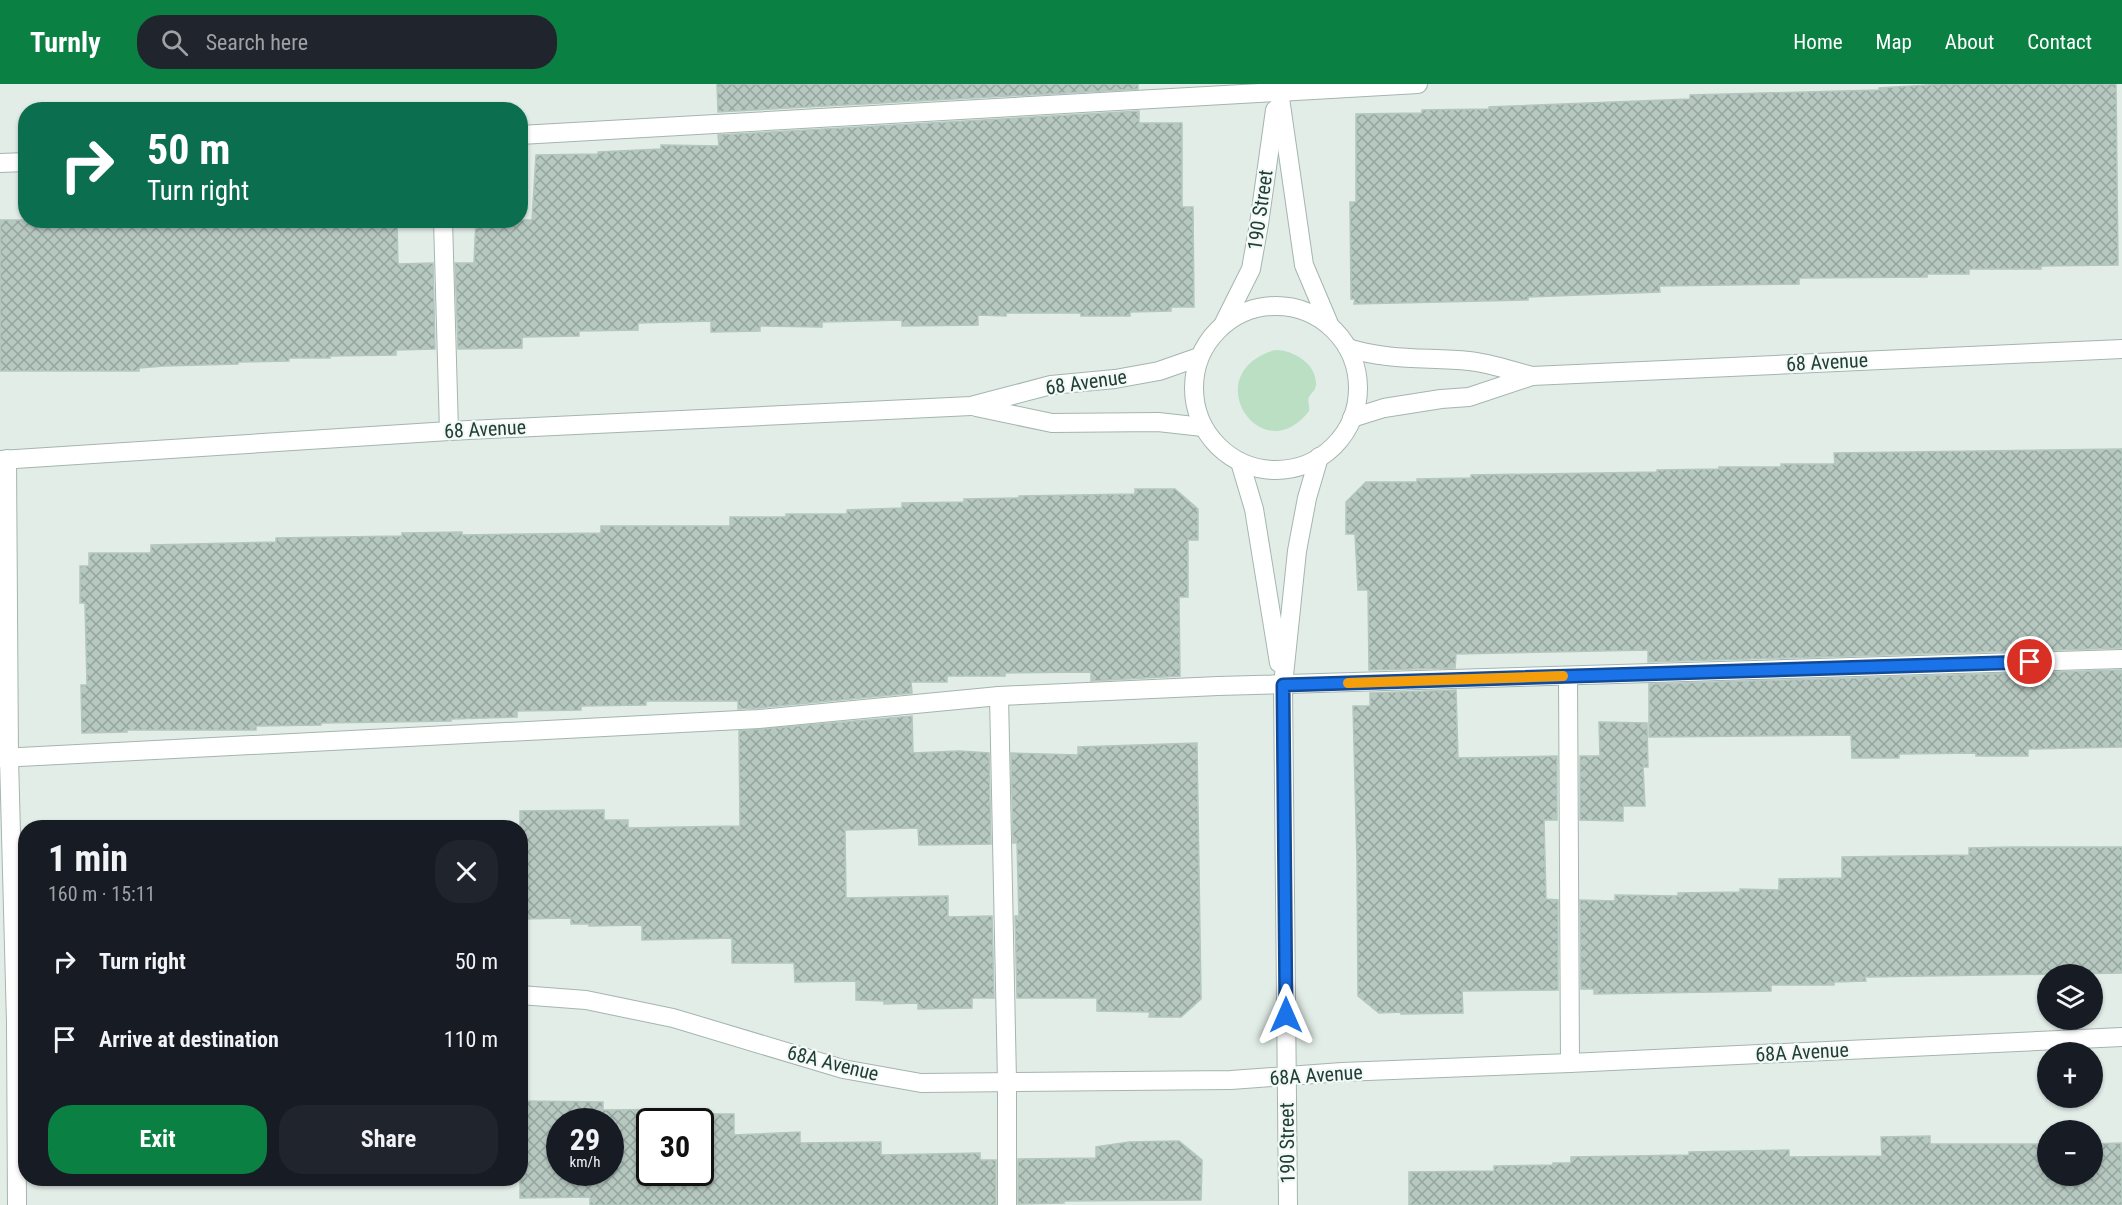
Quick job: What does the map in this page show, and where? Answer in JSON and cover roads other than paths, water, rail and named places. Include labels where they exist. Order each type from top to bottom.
[{"type":"street","points":[[528,134],[1278,87],[1418,84]]},
{"type":"street","name":"190 Street","points":[[1224,324],[1251,269],[1260,225],[1278,87]]},
{"type":"street","name":"190 Street","points":[[1278,87],[1304,265],[1329,324]]},
{"type":"street","points":[[0,163],[18,162]]},
{"type":"street","points":[[443,228],[449,431]]},
{"type":"street","points":[[1281,305],[1311,313],[1329,324],[1348,348],[1358,378],[1358,398],[1352,418],[1342,436],[1319,457],[1301,466],[1280,470],[1260,468],[1240,462],[1223,451],[1203,427],[1194,397],[1194,377],[1209,339],[1224,324],[1251,309],[1281,305]]},
{"type":"street","name":"68 Avenue","points":[[1348,348],[1371,356],[1404,360],[1472,361],[1532,376]]},
{"type":"street","name":"68 Avenue","points":[[1352,418],[1384,408],[1469,397],[1532,376],[2122,349]]},
{"type":"street","name":"68 Avenue","points":[[4,459],[449,431],[971,406],[1051,385],[1115,379],[1159,371],[1200,357]]},
{"type":"street","name":"68 Avenue","points":[[971,406],[1052,423],[1158,422],[1203,427]]},
{"type":"street","name":"190 Street","points":[[1288,1205],[1283,685],[1297,550],[1307,498],[1319,457]]},
{"type":"street","points":[[4,459],[5,758],[14,1023],[17,1205]]},
{"type":"street","name":"190 Street","points":[[1240,462],[1254,510],[1283,685]]},
{"type":"street","points":[[5,758],[759,719],[999,696],[2122,659]]},
{"type":"street","points":[[1568,676],[1570,1063]]},
{"type":"street","points":[[999,696],[1007,1081],[1007,1205]]},
{"type":"street","name":"68A Avenue","points":[[528,996],[586,1000],[673,1018],[843,1069],[921,1083],[1231,1080],[1342,1072],[2122,1037]]}]
